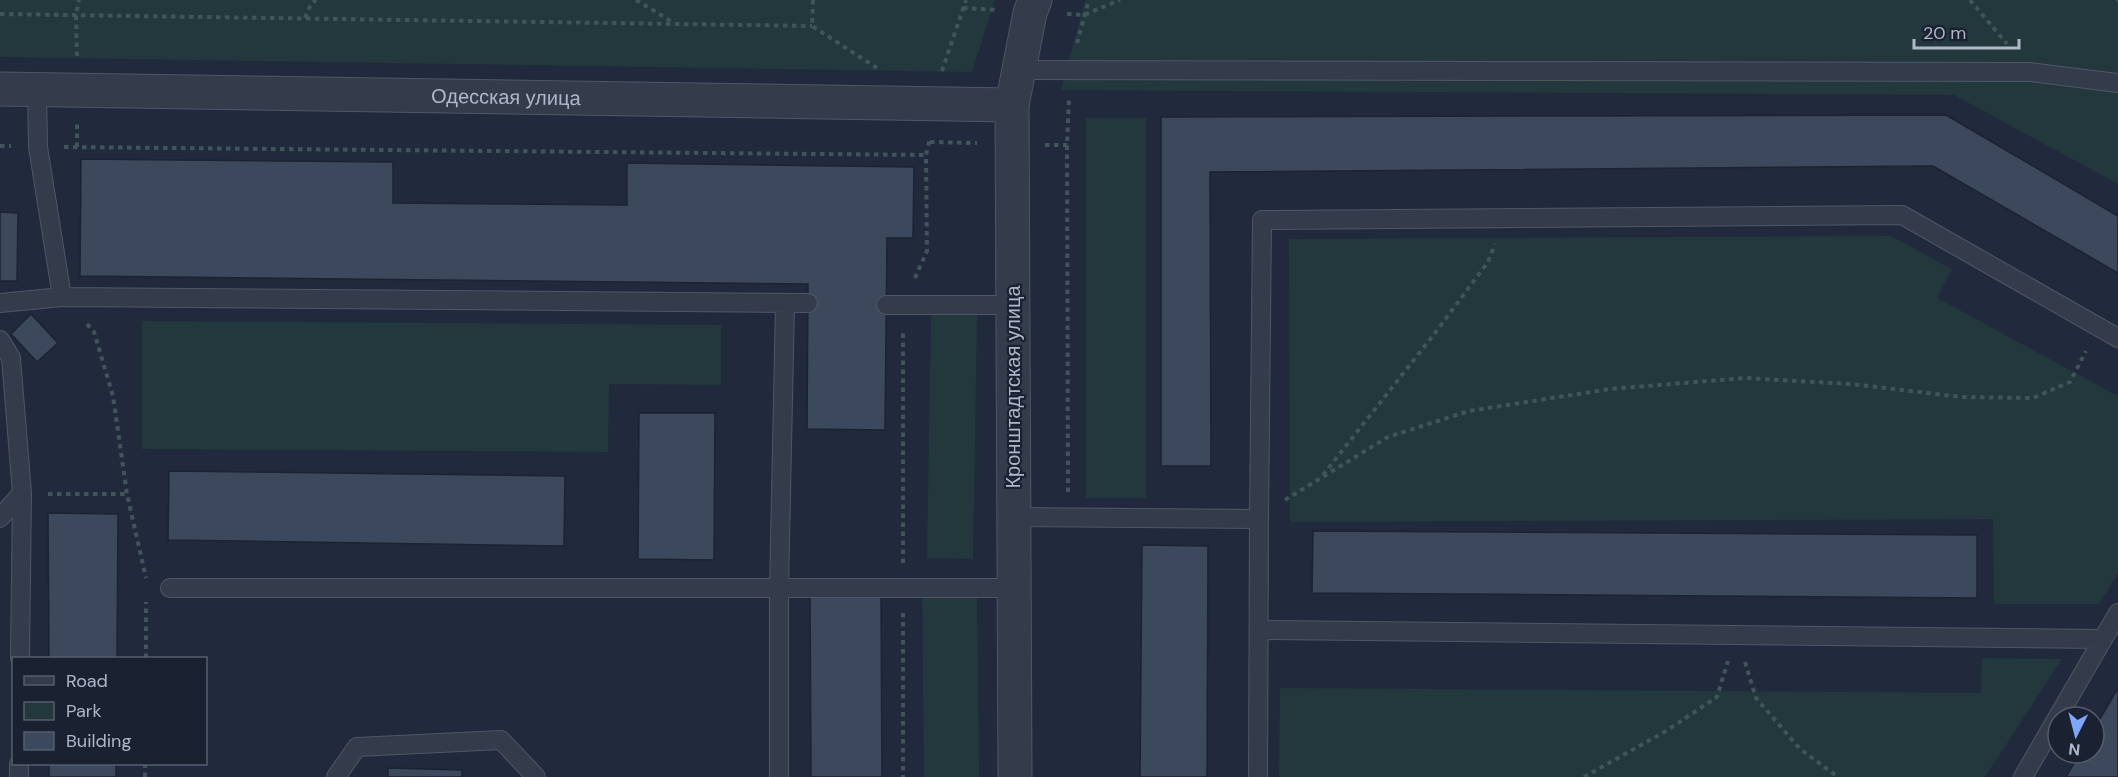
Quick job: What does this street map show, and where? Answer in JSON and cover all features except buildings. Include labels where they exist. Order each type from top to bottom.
[{"type":"street","name":"Кронштадтская улица","points":[[1015,777],[1012,105],[1030,13],[1035,0]]},
{"type":"street","name":"Одесская улица","points":[[0,89],[1012,105]]},
{"type":"lane","points":[[1019,70],[2030,72],[2118,83]]},
{"type":"lane","points":[[38,90],[38,147],[62,297]]},
{"type":"lane","points":[[1258,777],[1262,220],[1902,215],[2118,338]]},
{"type":"lane","points":[[0,303],[62,297],[808,303]]},
{"type":"lane","points":[[779,777],[779,589],[785,304]]},
{"type":"lane","points":[[895,305],[1012,305]]},
{"type":"lane","points":[[0,340],[11,358],[22,493],[20,657]]},
{"type":"lane","points":[[0,518],[22,493]]},
{"type":"lane","points":[[1013,518],[1259,519]]},
{"type":"lane","points":[[170,588],[779,589],[903,586],[1014,588]]},
{"type":"lane","points":[[2023,777],[2118,613]]},
{"type":"lane","points":[[1259,630],[2103,639]]},
{"type":"lane","points":[[336,777],[357,747],[501,740],[536,777]]},
{"type":"path","points":[[78,91],[76,15],[79,0]]},
{"type":"path","points":[[305,18],[311,4],[316,0]]},
{"type":"path","points":[[636,0],[674,24]]},
{"type":"path","points":[[812,26],[813,0]]},
{"type":"path","points":[[903,777],[903,586],[895,305],[927,251],[926,155],[930,142],[932,103],[966,0]]},
{"type":"path","points":[[1068,518],[1066,146],[1071,70],[1089,0]]},
{"type":"path","points":[[1970,0],[2030,72]]},
{"type":"path","points":[[0,14],[812,26],[882,71]]},
{"type":"path","points":[[0,146],[926,155]]},
{"type":"path","points":[[1320,478],[1382,402],[1488,262],[1506,218]]},
{"type":"path","points":[[62,297],[94,332],[113,396],[127,494],[146,578],[146,589]]},
{"type":"path","points":[[1259,519],[1320,478],[1388,437],[1469,411],[1610,389],[1745,378],[1851,384],[1962,397],[2033,398],[2070,382],[2099,327]]},
{"type":"path","points":[[22,493],[127,494]]},
{"type":"path","points":[[146,578],[170,588]]},
{"type":"path","points":[[146,601],[146,657]]},
{"type":"path","points":[[1584,777],[1666,731],[1717,697],[1737,635]]},
{"type":"path","points":[[1737,635],[1756,698],[1800,749],[1838,777]]},
{"type":"green space","points":[[0,0],[995,0],[972,72],[0,57]]},
{"type":"green space","points":[[1085,0],[2118,0],[2118,184],[1954,95],[1061,90]]},
{"type":"green space","points":[[1086,118],[1146,118],[1146,498],[1086,498]]},
{"type":"green space","points":[[1891,236],[1952,269],[1937,298],[2118,396],[2118,573],[2099,604],[1994,604],[1993,519],[1290,522],[1289,239]]},
{"type":"green space","points":[[931,313],[977,314],[973,559],[927,558]]},
{"type":"green space","points":[[142,321],[721,325],[721,385],[609,384],[608,452],[142,449]]},
{"type":"green space","points":[[922,591],[977,591],[979,777],[924,777]]},
{"type":"green space","points":[[1982,658],[2062,659],[1985,777],[1279,777],[1280,688],[1981,693]]}]
